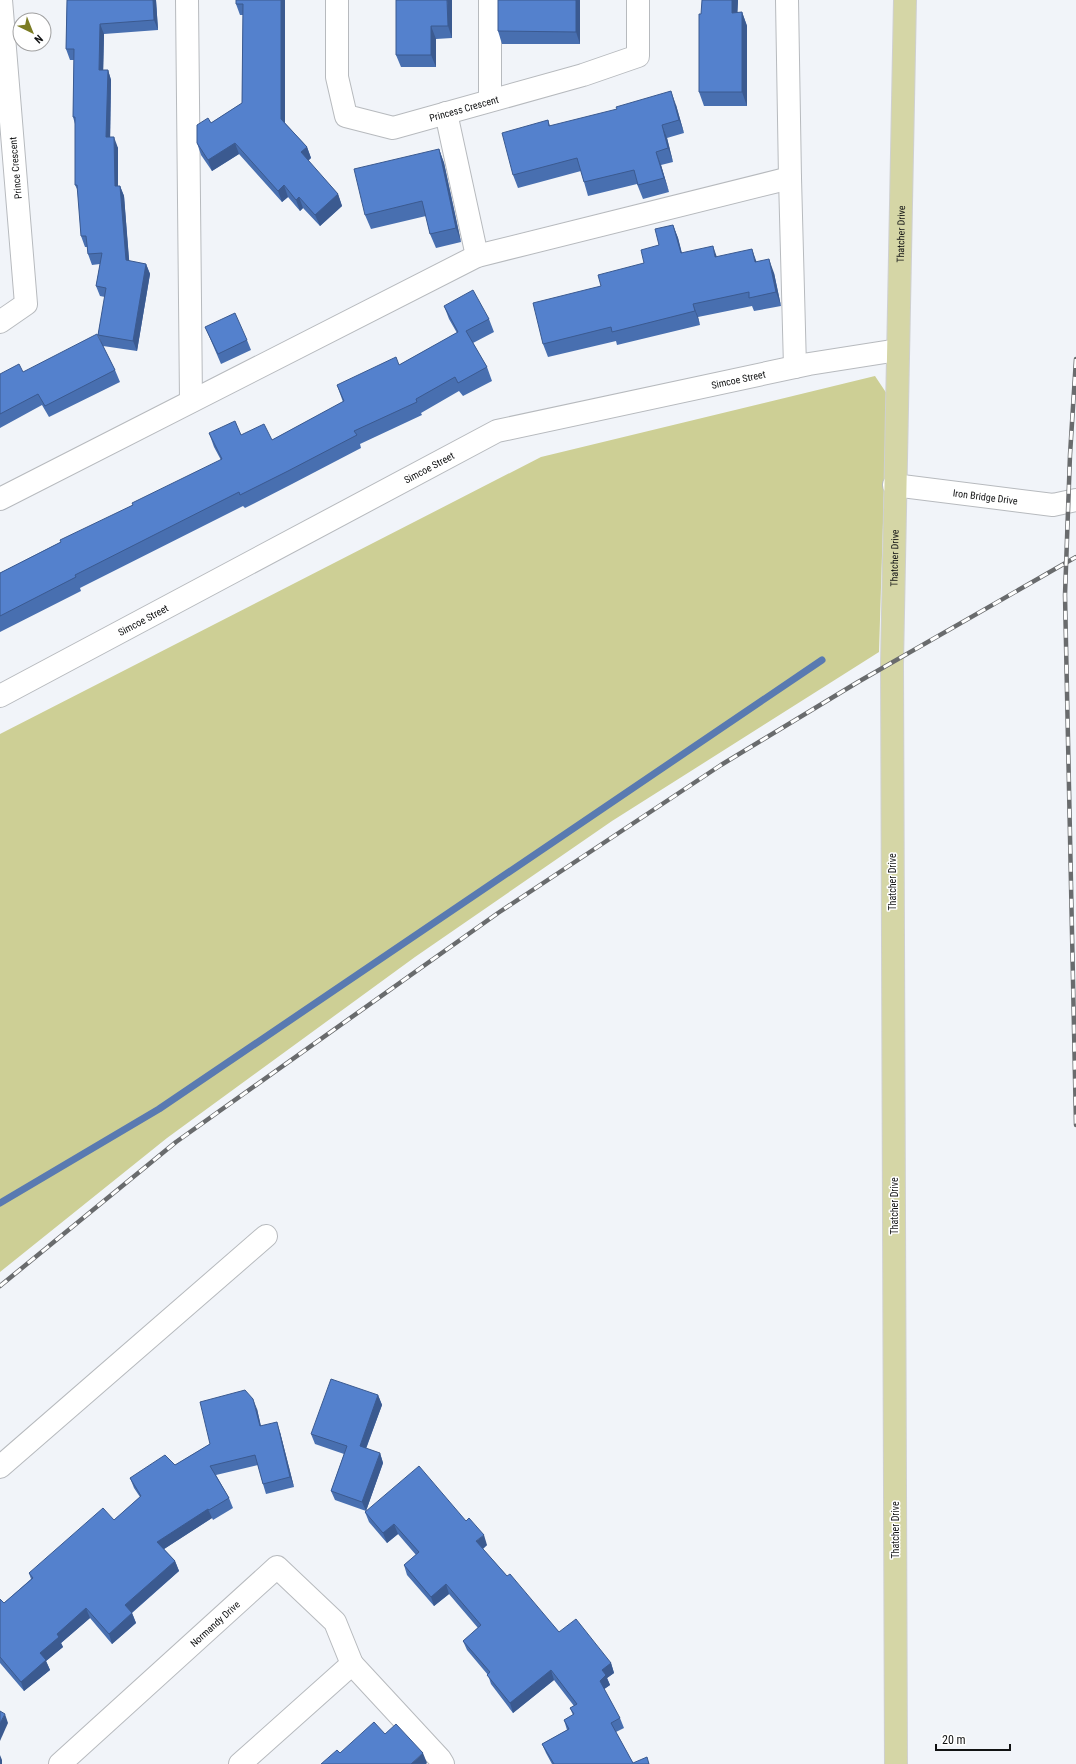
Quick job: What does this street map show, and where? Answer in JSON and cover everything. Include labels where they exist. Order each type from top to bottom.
[{"type":"main road","name":"Thatcher Drive","points":[[896,1764],[892,688],[894,485],[905,0]]},
{"type":"street","name":"Prince Crescent","points":[[0,322],[26,304],[1,0]]},
{"type":"street","points":[[187,0],[190,400]]},
{"type":"street","name":"Princess Crescent","points":[[337,0],[337,77],[346,116],[393,128],[490,100],[583,76],[638,56],[638,0]]},
{"type":"street","points":[[490,0],[490,100]]},
{"type":"street","points":[[788,0],[790,178],[795,367]]},
{"type":"street","points":[[446,113],[477,256]]},
{"type":"street","points":[[0,499],[190,400],[477,256],[790,178]]},
{"type":"street","name":"Simcoe Street","points":[[0,696],[497,431],[795,367],[898,350]]},
{"type":"street","name":"Iron Bridge Drive","points":[[894,485],[1053,505],[1076,500]]},
{"type":"street","points":[[0,1467],[266,1236]]},
{"type":"street","name":"Normandy Drive","points":[[60,1764],[277,1567],[335,1622],[352,1664],[443,1764]]},
{"type":"street","points":[[240,1764],[352,1664]]},
{"type":"green space","points":[[875,376],[887,394],[879,652],[612,821],[415,957],[167,1138],[0,1272],[0,734],[541,457]]},
{"type":"building","points":[[67,0],[153,0],[154,20],[100,24],[99,70],[108,70],[106,137],[114,137],[115,186],[120,186],[126,260],[146,264],[133,341],[98,335],[106,288],[96,286],[102,253],[88,254],[86,236],[81,236],[77,185],[75,185],[75,117],[73,117],[74,49],[66,49]]},
{"type":"building","points":[[236,0],[281,0],[281,119],[307,147],[301,152],[338,194],[315,215],[299,197],[296,200],[284,185],[278,191],[235,143],[208,160],[197,143],[197,125],[208,118],[211,123],[242,103],[243,4],[236,4]]},
{"type":"building","points":[[396,0],[447,0],[448,26],[431,26],[431,55],[396,55]]},
{"type":"building","points":[[498,0],[576,0],[576,32],[498,31]]},
{"type":"building","points":[[702,0],[732,0],[732,13],[742,12],[742,92],[699,92],[699,14],[701,14]]},
{"type":"building","points":[[671,91],[679,120],[662,125],[668,148],[656,152],[664,178],[638,185],[634,170],[584,182],[577,158],[513,175],[502,133],[548,120],[549,126],[617,109],[616,107]]},
{"type":"building","points":[[439,149],[456,228],[430,234],[422,201],[365,215],[354,169]]},
{"type":"building","points":[[673,225],[681,253],[713,246],[715,257],[752,249],[755,262],[769,259],[776,292],[749,298],[749,292],[693,304],[695,311],[612,332],[611,327],[543,344],[533,303],[601,286],[598,275],[644,263],[641,250],[659,245],[655,229]]},
{"type":"building","points":[[473,290],[489,319],[466,331],[487,367],[458,383],[455,377],[416,399],[417,402],[354,431],[357,435],[240,495],[239,492],[75,575],[76,577],[0,616],[0,573],[61,542],[60,540],[133,505],[132,503],[222,459],[209,433],[235,421],[241,435],[264,424],[272,440],[344,401],[337,385],[396,357],[399,365],[458,332],[444,306]]},
{"type":"building","points":[[235,313],[247,340],[218,354],[205,327]]},
{"type":"building","points":[[97,334],[115,370],[45,406],[38,394],[0,414],[0,374],[19,364],[23,372]]},
{"type":"building","points":[[331,1379],[378,1395],[360,1446],[380,1453],[362,1502],[331,1491],[347,1446],[311,1434]]},
{"type":"building","points":[[245,1390],[253,1399],[260,1426],[277,1422],[290,1477],[263,1484],[255,1455],[210,1466],[229,1498],[209,1510],[208,1509],[157,1542],[175,1561],[125,1605],[132,1613],[109,1634],[86,1608],[57,1634],[59,1637],[40,1653],[46,1660],[21,1682],[0,1657],[0,1599],[4,1603],[33,1578],[29,1573],[103,1508],[114,1520],[141,1496],[130,1478],[165,1455],[175,1465],[210,1444],[200,1402]]},
{"type":"building","points":[[419,1466],[466,1521],[469,1518],[484,1535],[476,1541],[507,1576],[510,1574],[559,1632],[576,1619],[611,1663],[602,1670],[606,1675],[600,1681],[620,1718],[611,1723],[633,1763],[647,1757],[649,1764],[554,1764],[542,1744],[569,1729],[564,1720],[574,1714],[570,1708],[577,1704],[551,1670],[510,1703],[487,1675],[490,1672],[463,1641],[481,1625],[446,1584],[431,1597],[404,1565],[419,1552],[394,1524],[383,1533],[365,1512]]},
{"type":"building","points":[[0,1711],[5,1714],[0,1723]]},
{"type":"building","points":[[374,1722],[385,1734],[396,1724],[423,1753],[411,1764],[321,1764],[337,1750],[340,1753]]},
{"type":"waterway","points":[[0,1203],[159,1109],[822,660]]},
{"type":"railway","points":[[1076,359],[1070,455],[1065,595],[1076,1125]]},
{"type":"railway","points":[[0,1286],[176,1142],[498,913],[721,765],[858,682],[1076,557]]}]
